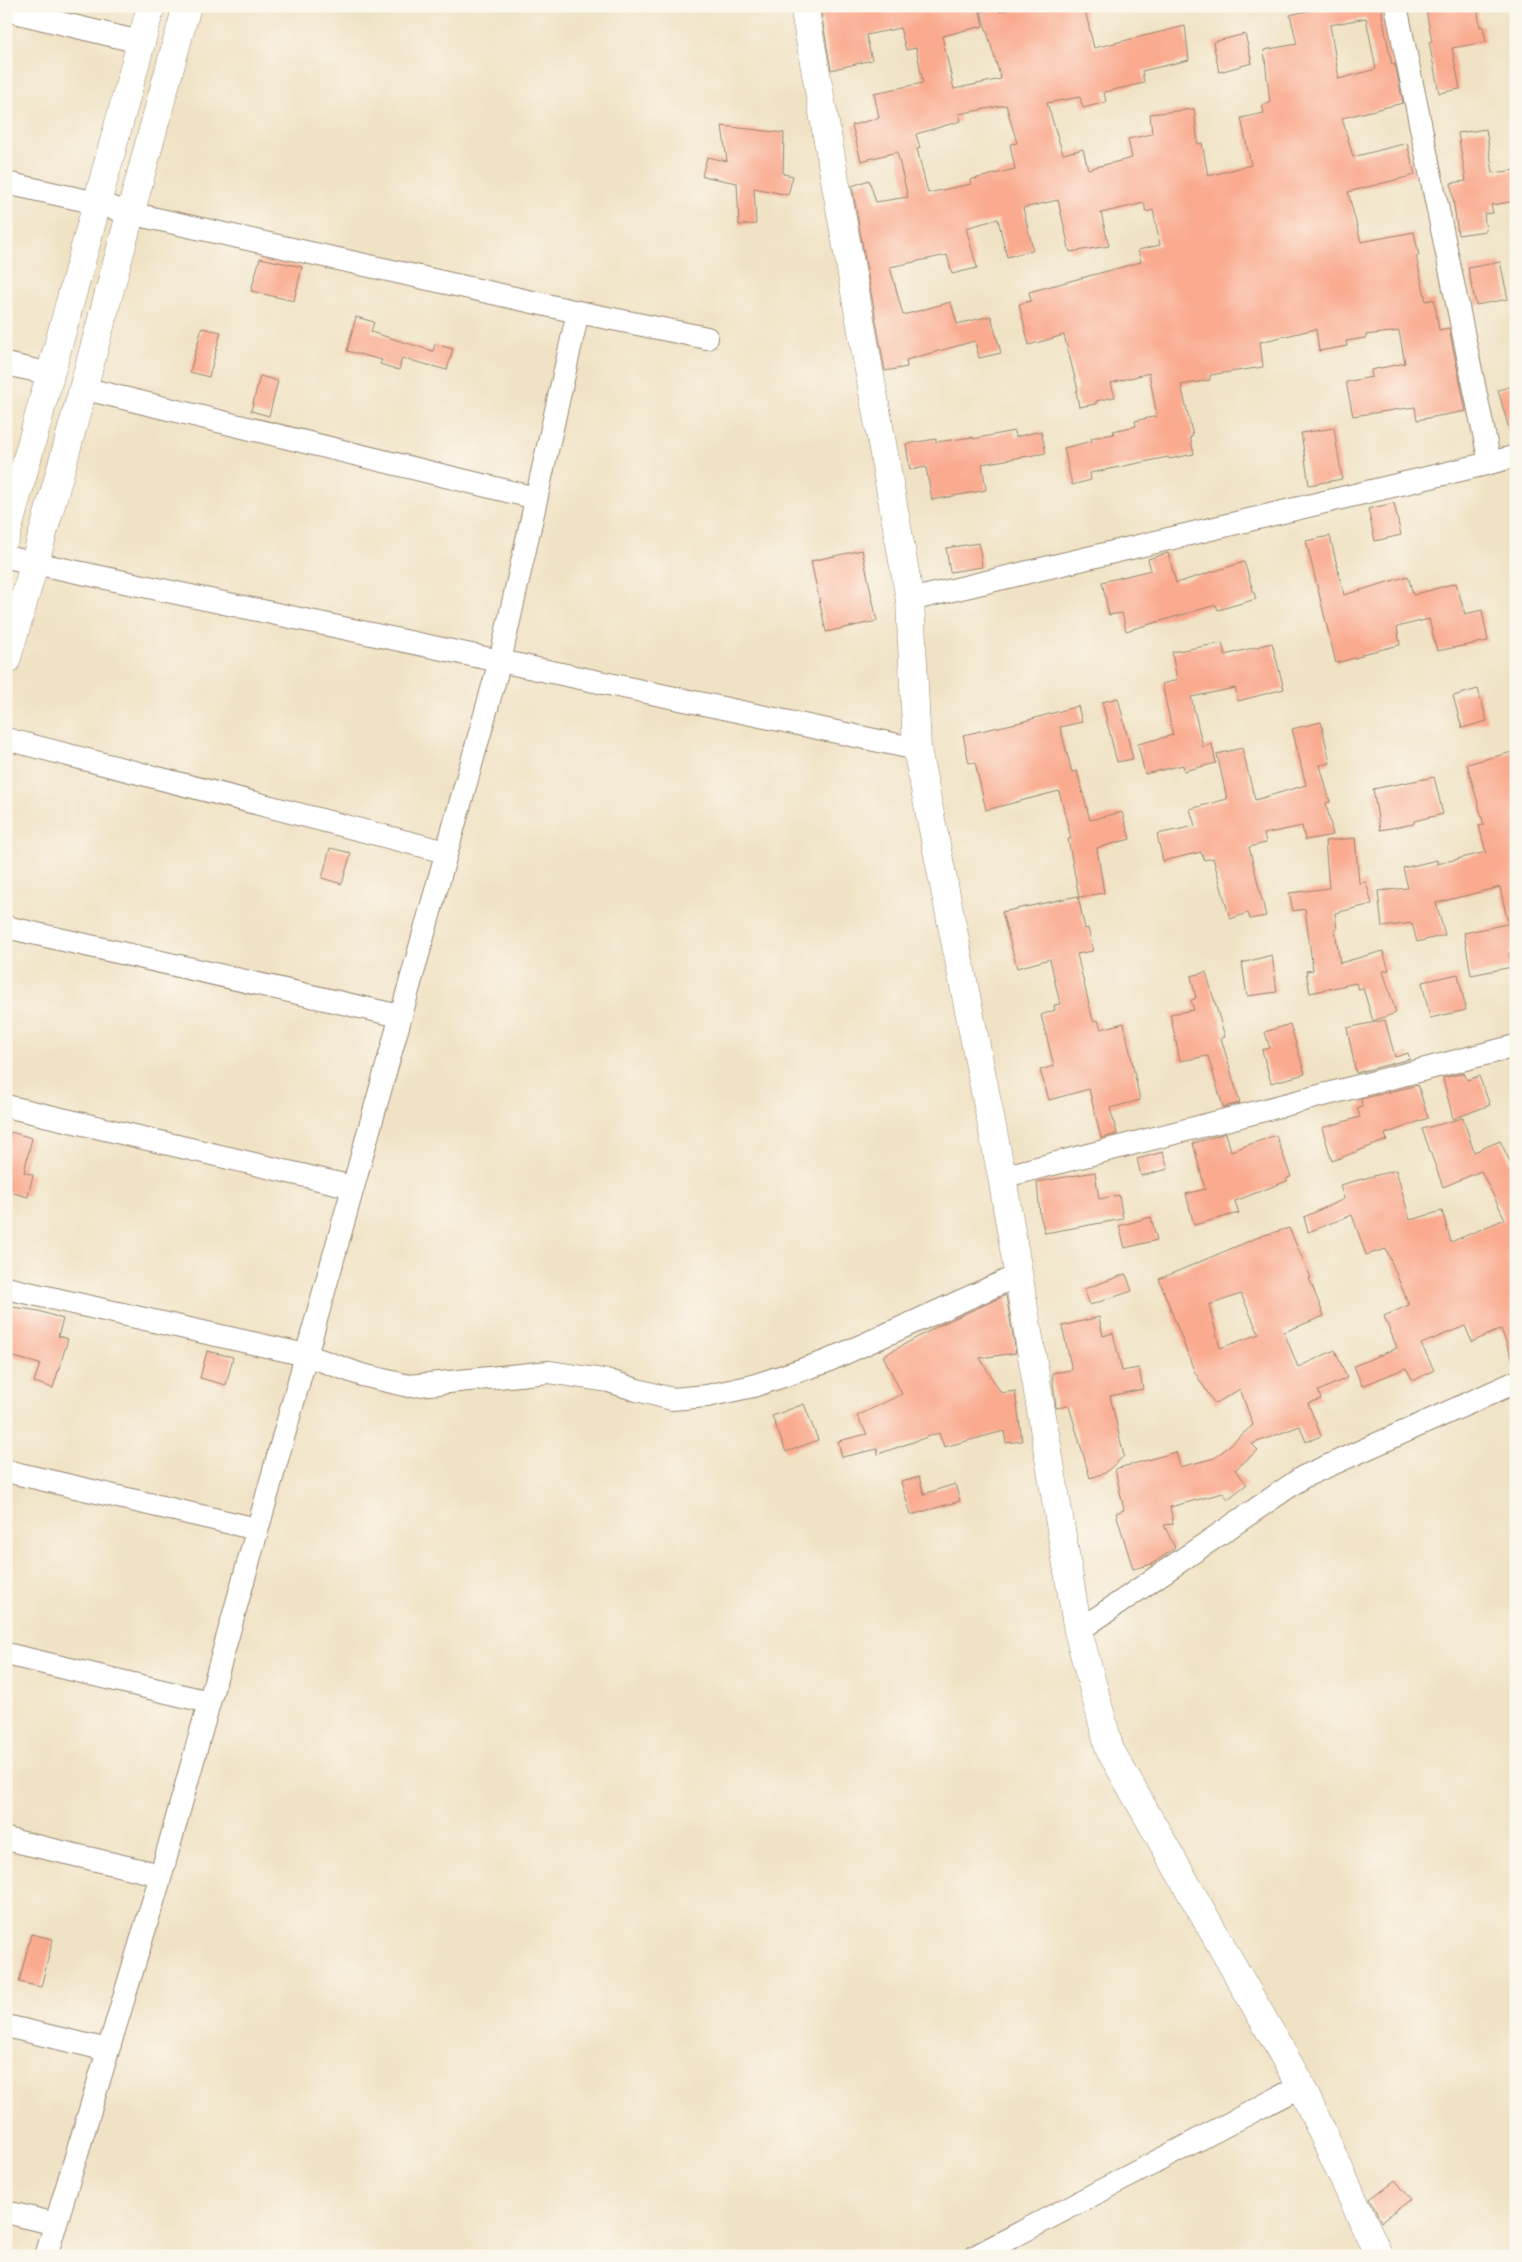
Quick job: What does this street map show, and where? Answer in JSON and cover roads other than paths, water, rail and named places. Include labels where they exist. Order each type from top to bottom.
[{"type":"street","points":[[6,536],[151,6]]},
{"type":"street","points":[[6,661],[36,563],[129,213],[187,6]]},
{"type":"street","points":[[804,6],[910,600],[917,748],[1002,1178],[1078,1631],[1110,1750],[1301,2086],[1379,2256]]},
{"type":"street","points":[[1396,6],[1490,463]]},
{"type":"street","points":[[6,10],[140,42]]},
{"type":"street","points":[[6,183],[97,203],[129,213],[578,312],[708,338]]},
{"type":"street","points":[[46,2256],[161,1875],[500,661],[578,312]]},
{"type":"street","points":[[6,364],[51,374]]},
{"type":"street","points":[[82,388],[536,498]]},
{"type":"street","points":[[910,600],[1516,456]]},
{"type":"street","points":[[6,557],[917,748]]},
{"type":"street","points":[[6,739],[446,852]]},
{"type":"street","points":[[6,927],[400,1016]]},
{"type":"street","points":[[1002,1178],[1516,1046]]},
{"type":"street","points":[[6,1106],[353,1187]]},
{"type":"street","points":[[6,1288],[306,1355],[362,1375],[410,1386],[548,1372],[609,1381],[672,1399],[707,1396],[753,1386],[825,1362],[1019,1275]]},
{"type":"street","points":[[1078,1631],[1303,1477],[1516,1382]]},
{"type":"street","points":[[6,1471],[257,1529]]},
{"type":"street","points":[[6,1654],[209,1702]]},
{"type":"street","points":[[6,1839],[161,1875]]},
{"type":"street","points":[[6,2026],[108,2050]]},
{"type":"street","points":[[976,2256],[1301,2086]]},
{"type":"street","points":[[6,2212],[56,2224]]}]
